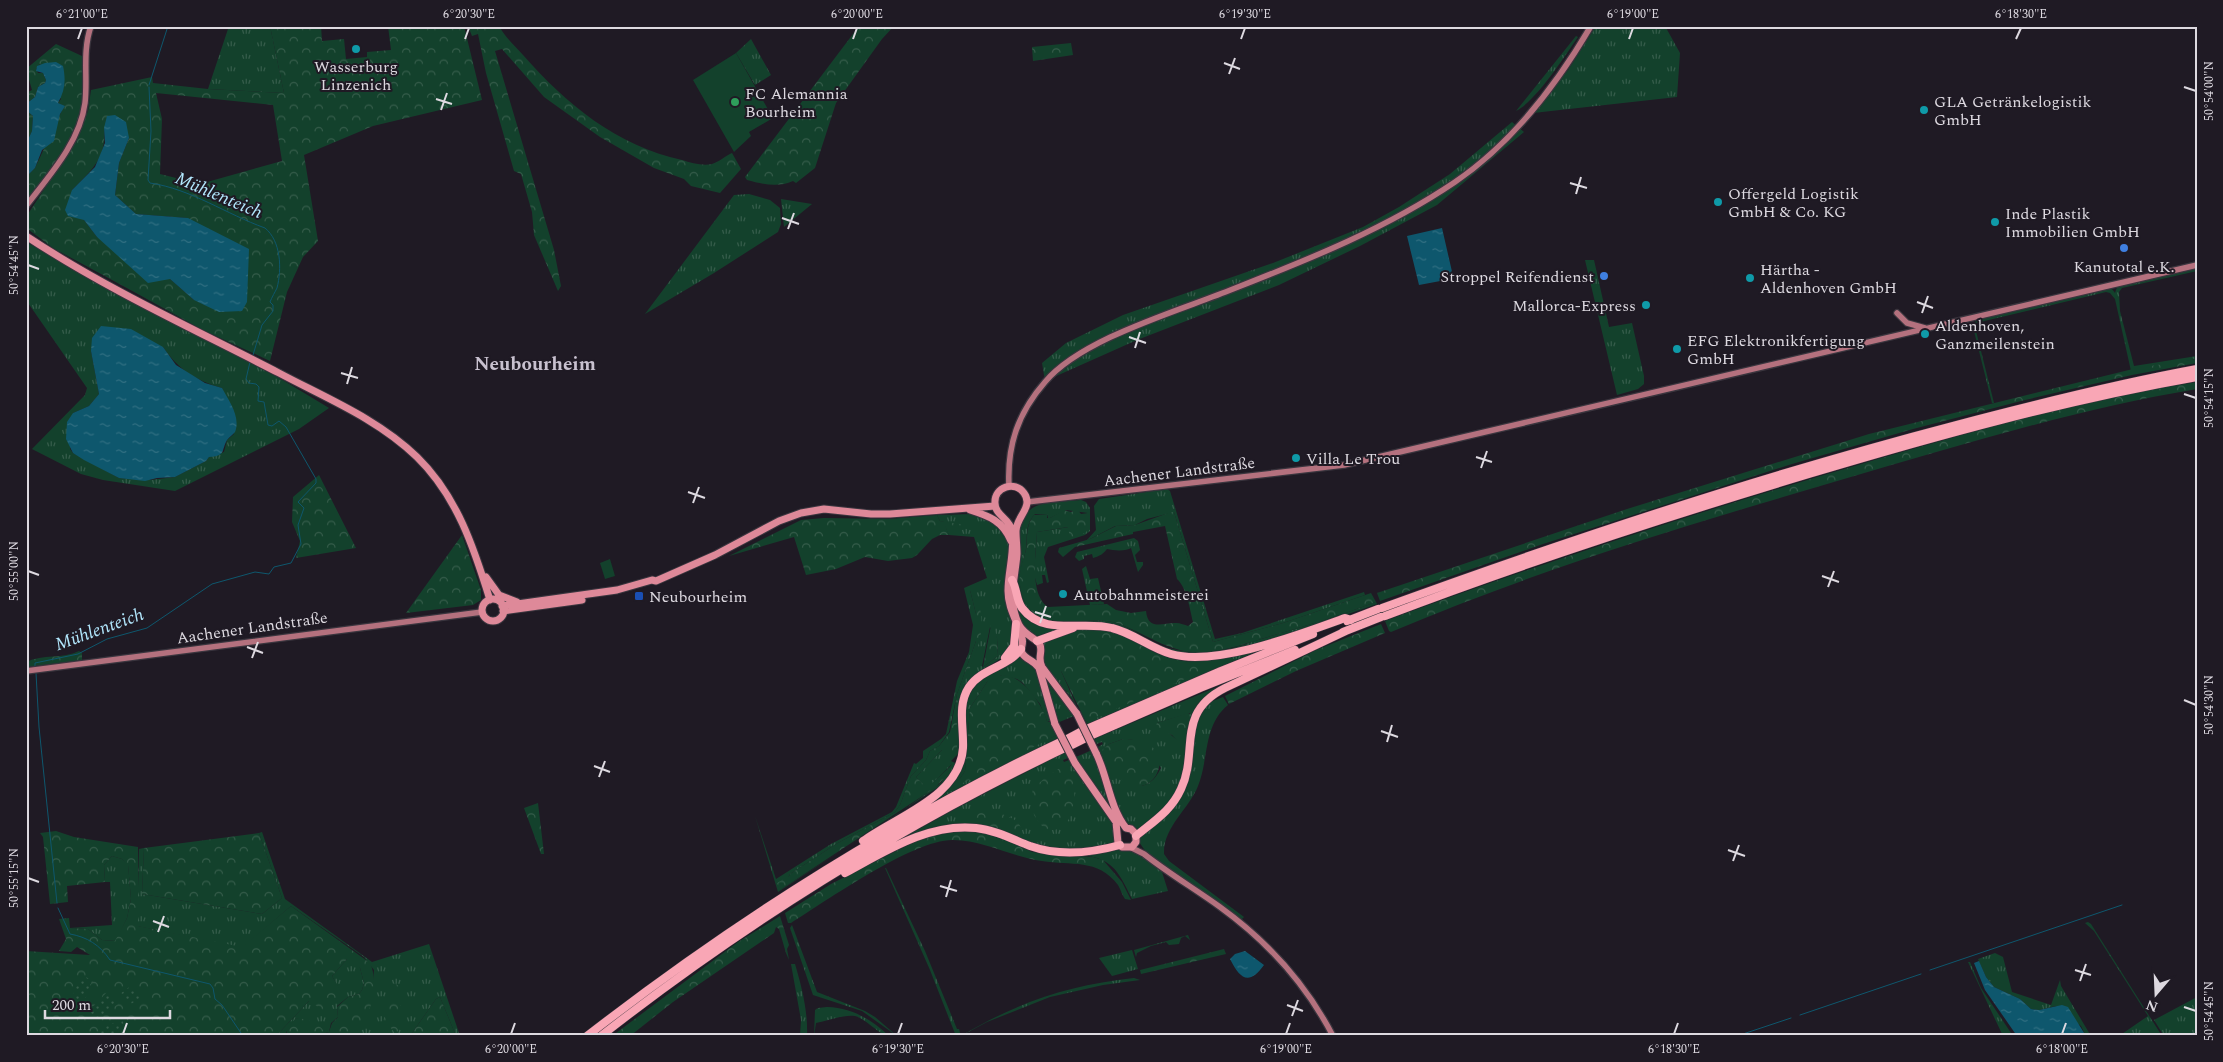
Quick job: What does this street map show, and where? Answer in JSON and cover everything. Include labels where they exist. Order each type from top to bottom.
[{"type":"highway","points":[[1136,839],[1167,812],[1181,790],[1186,771],[1191,727],[1196,714],[1207,700],[1225,688],[1382,613],[1552,548],[1771,477],[1897,441],[2050,401],[2197,369]]},
{"type":"highway","points":[[814,887],[884,843],[1087,733],[1221,670],[1351,620],[1382,613],[1638,527],[1886,451],[2093,398],[2197,377]]},
{"type":"highway","points":[[1012,580],[1020,604],[1032,618],[1050,625],[1094,625],[1115,628],[1167,653],[1200,658],[1233,652],[1345,618],[1351,620]]},
{"type":"highway","points":[[996,666],[1008,656],[1014,646],[1016,624]]},
{"type":"highway","points":[[1035,640],[1080,626]]},
{"type":"highway","points":[[1087,733],[1346,631]]},
{"type":"highway","points":[[587,1036],[651,986],[784,901],[877,832],[934,796],[951,781],[961,760],[962,711],[966,694],[976,678],[1016,655],[1022,646]]},
{"type":"highway","points":[[817,875],[889,832],[1016,763],[1065,744]]},
{"type":"highway","points":[[784,901],[833,879],[908,840],[945,828],[988,830],[1030,846],[1054,851],[1098,851],[1120,846]]},
{"type":"highway","points":[[602,1036],[770,910]]},
{"type":"main road","points":[[26,206],[58,162],[77,130],[85,104],[85,53],[91,26]]},
{"type":"main road","points":[[1009,486],[1011,445],[1020,417],[1046,381],[1076,355],[1127,330],[1306,260],[1391,221],[1456,182],[1497,148],[1517,127],[1558,76],[1591,26]]},
{"type":"main road","points":[[26,230],[38,244]]},
{"type":"main road","points":[[26,236],[110,287],[348,409],[388,433],[417,458],[441,486],[463,522],[480,566],[490,600]]},
{"type":"main road","name":"Aachener Landstraße","points":[[1028,502],[1333,467],[2197,265]]},
{"type":"main road","points":[[1897,313],[1907,323],[1929,328]]},
{"type":"main road","points":[[1005,518],[1012,519],[1025,512],[1028,502],[1022,490],[1009,486],[998,492],[995,506],[1012,528],[1013,551],[1008,594],[1024,656],[1037,664],[1055,724],[1075,764],[1113,816],[1118,832],[1116,840],[1120,846],[1144,854],[1221,907],[1266,945],[1301,985],[1333,1036]]},
{"type":"main road","points":[[503,609],[621,594],[714,555],[779,521],[801,513],[824,509],[890,514],[995,506]]},
{"type":"main road","points":[[965,508],[988,515],[999,522],[1008,533],[1013,551]]},
{"type":"main road","points":[[1020,516],[1016,526],[1017,554],[1012,580],[1012,600],[1015,614],[1023,632],[1035,640],[1041,647],[1039,655],[1040,664],[1070,702],[1103,766],[1117,815],[1126,828],[1133,830],[1144,854]]},
{"type":"main road","points":[[480,566],[488,582],[499,595],[511,601],[524,603]]},
{"type":"main road","points":[[503,609],[524,603],[617,590],[650,583]]},
{"type":"main road","points":[[490,600],[496,600],[503,609],[501,617],[493,621],[485,617],[482,612],[484,605],[490,600]]},
{"type":"main road","name":"Aachener Landstraße","points":[[33,670],[482,612]]},
{"type":"main road","points":[[1022,646],[1035,640]]},
{"type":"main road","points":[[1031,659],[1039,655]]},
{"type":"main road","points":[[1118,832],[1126,828]]},
{"type":"main road","points":[[1130,848],[1136,839]]},
{"type":"green space","points":[[229,26],[270,26],[284,93],[208,89]]},
{"type":"green space","points":[[270,26],[321,26],[322,41],[344,39],[346,59],[367,57],[367,52],[391,50],[388,26],[464,26],[482,100],[373,126],[304,155],[318,241],[303,257],[287,292],[270,361],[203,330],[53,248],[26,226],[26,217],[75,142],[88,111],[91,90],[152,77],[153,83],[208,89],[284,93]],"holes":[[[156,93],[273,105],[282,161],[200,184],[160,174],[162,119]],[[104,128],[129,138],[119,163],[115,195],[136,214],[188,218],[194,300],[170,279],[97,237],[84,220],[72,190],[91,170],[100,156],[103,148]]]},
{"type":"green space","points":[[468,26],[499,26],[510,41],[557,90],[594,121],[614,134],[658,153],[697,164],[712,164],[732,153],[741,169],[720,193],[691,186],[684,179],[654,168],[600,137],[544,97],[502,49],[495,51],[554,250],[561,286],[558,291],[534,235],[532,212],[521,174],[514,171],[486,73],[478,34],[472,36]]},
{"type":"green space","points":[[859,26],[894,26],[882,39],[836,103],[815,168],[796,183],[793,181],[770,185],[747,180],[745,177]]},
{"type":"green space","points":[[1596,26],[1665,26],[1680,53],[1677,97],[1533,113],[1568,70]]},
{"type":"green space","points":[[1576,36],[1578,37],[1558,66],[1533,98],[1516,111]]},
{"type":"green space","points":[[751,39],[771,75],[755,85],[736,53]]},
{"type":"green space","points":[[1071,43],[1073,55],[1033,61],[1032,47]]},
{"type":"green space","points":[[56,44],[82,56],[82,105],[71,138],[62,154],[26,201],[26,177],[35,168],[64,106],[58,103],[61,99],[40,64],[36,69],[38,73],[43,73],[46,80],[45,83],[38,87],[35,97],[26,104],[26,93],[32,90],[26,69]]},
{"type":"green space","name":"FC Alemannia Bourheim","points":[[736,53],[773,118],[749,132],[751,136],[734,152],[693,80]]},
{"type":"green space","points":[[26,110],[33,116],[32,131],[26,144]]},
{"type":"green space","points":[[1512,122],[1524,132],[1437,205],[1360,246],[1279,285],[1137,340],[1045,381],[1042,363],[1066,343],[1123,315],[1273,263],[1363,227],[1399,207],[1450,174]]},
{"type":"green space","points":[[749,194],[770,200],[780,208],[781,224],[778,232],[645,314],[734,195]]},
{"type":"green space","points":[[781,199],[812,204],[784,227]]},
{"type":"green space","points":[[26,242],[162,317],[281,379],[329,408],[299,429],[175,491],[103,480],[81,474],[32,449],[85,395],[87,388],[26,300]],"holes":[[[163,347],[169,355],[196,378],[222,388],[234,434],[227,440],[224,452],[209,457],[206,461],[175,477],[150,480],[119,478],[73,453],[70,449],[73,413],[89,406],[99,394],[91,351]]]},
{"type":"green space","points":[[1585,260],[1594,260],[1609,327],[1632,323],[1644,376],[1644,384],[1638,389],[1617,395]]},
{"type":"green space","points":[[2197,268],[2197,271],[2122,288],[2119,292],[2120,311],[2134,366],[2197,356],[2197,359],[2131,371],[2115,299],[2110,293],[2106,292],[1976,323],[1975,327],[1975,322],[1977,320],[2108,289],[2112,289],[2115,293],[2117,287]]},
{"type":"green space","points":[[1973,327],[1975,327],[1994,403],[1992,403]]},
{"type":"green space","points":[[2197,359],[2197,363],[2132,375],[1913,429],[1792,464],[1543,544],[1380,601],[1377,593],[1627,509],[1869,434],[2137,368]]},
{"type":"green space","points":[[2197,382],[2197,389],[2063,417],[1932,453],[1729,513],[1559,568],[1447,609],[1391,632],[1385,621],[1620,539],[1858,465],[1983,429],[2069,407]]},
{"type":"green space","points":[[319,475],[356,548],[296,558],[300,541],[292,522],[293,497]]},
{"type":"green space","points":[[1167,489],[1170,491],[1215,639],[1242,633],[1364,592],[1365,595],[1283,623],[1213,642],[1174,512],[1147,519],[1135,525],[1115,526],[1086,541],[1096,530],[1094,506],[1099,499]]},
{"type":"green space","points":[[1081,500],[1086,502],[1090,508],[1090,531],[1085,535],[1048,547],[1044,557],[1049,582],[1047,583],[1045,575],[1042,575],[1043,583],[1037,585],[1034,574],[1037,532],[1069,527],[1088,513],[1066,510],[1050,518],[1048,518],[1048,514],[1035,514],[1029,524],[1020,588],[1030,610],[1040,617],[1064,621],[1104,621],[1116,623],[1167,648],[1190,652],[1205,652],[1239,646],[1376,602],[1377,604],[1304,630],[1248,646],[1221,652],[1197,654],[1168,650],[1127,629],[1110,624],[1063,624],[1044,621],[1028,610],[1020,594],[1018,576],[1021,523],[1030,510],[1041,504]]},
{"type":"green space","points":[[1077,509],[1081,514],[1088,513],[1089,529],[1085,533],[1070,538],[1068,527],[1037,532],[1036,583],[1042,601],[1048,607],[1107,604],[1116,610],[1131,613],[1146,611],[1147,618],[1153,624],[1178,623],[1188,626],[1193,622],[1191,611],[1186,593],[1177,579],[1165,526],[1075,547],[1063,557],[1058,552],[1059,548],[1090,539],[1116,526],[1135,525],[1171,512],[1174,512],[1213,642],[1283,623],[1371,593],[1376,602],[1246,644],[1205,652],[1192,652],[1170,647],[1116,623],[1051,620],[1040,617],[1030,610],[1020,588],[1020,572],[1026,551],[1029,525],[1034,515],[1048,514],[1047,518],[1050,518],[1064,510],[1071,512]]},
{"type":"green space","points":[[972,514],[984,517],[990,519],[1005,536],[1010,552],[1005,595],[1013,632],[1012,644],[1004,656],[980,671],[970,681],[964,704],[959,753],[951,761],[957,764],[950,776],[940,786],[904,810],[941,783],[952,764],[927,789],[916,777],[942,750],[956,750],[957,704],[977,648],[980,634],[981,620],[978,606],[970,590],[976,614],[976,641],[957,694],[949,732],[939,746],[930,751],[926,760],[911,776],[900,805],[895,812],[836,844],[790,874],[780,890],[844,849],[778,892],[755,816],[776,879],[831,844],[892,812],[896,807],[914,763],[916,764],[923,758],[923,751],[946,734],[957,681],[969,652],[973,625],[964,588],[987,578],[974,537],[949,535],[944,524],[972,529],[940,521],[937,515]],"holes":[[[990,627],[997,638],[998,656],[983,667]]]},
{"type":"green space","points":[[937,515],[940,521],[973,526],[973,530],[945,525],[949,535],[940,535],[932,539],[912,558],[888,561],[865,557],[836,569],[806,575],[794,537],[729,556],[801,520],[824,518],[889,519]]},
{"type":"green space","points":[[462,535],[481,590],[481,600],[473,605],[406,613]]},
{"type":"green space","points":[[1134,538],[1138,541],[1140,550],[1135,555],[1137,562],[1143,562],[1138,572],[1131,548],[1127,550],[1107,549],[1103,554],[1093,558],[1092,554],[1084,556],[1084,559],[1079,561],[1075,557],[1077,552]]},
{"type":"green space","points":[[610,559],[615,576],[605,579],[600,563]]},
{"type":"green space","points":[[1086,566],[1090,579],[1098,578],[1104,604],[1090,605],[1082,569]]},
{"type":"green space","points":[[972,589],[979,605],[982,621],[981,635],[957,708],[957,749],[950,759],[942,750],[916,777],[927,788],[953,764],[951,771],[936,787],[780,890],[777,883],[790,874],[836,844],[895,812],[900,805],[911,776],[926,760],[930,751],[939,746],[950,732],[957,694],[976,641],[976,614],[970,590]]},
{"type":"green space","points":[[1014,591],[1024,613],[1065,629],[1046,638],[1035,637],[1029,634],[1024,629],[1018,614]]},
{"type":"green space","points":[[1381,624],[1385,633],[1296,671],[1229,704],[1225,696],[1316,650]]},
{"type":"green space","points":[[991,625],[994,626],[997,638],[998,656],[983,667]]},
{"type":"green space","points":[[1081,628],[1116,630],[1167,655],[1258,651],[1087,724],[1086,722],[1191,662],[1163,656],[1123,635],[1061,671],[1078,709],[1072,699],[1049,673],[1045,665],[1042,643],[1059,634]]},
{"type":"green space","points":[[1092,630],[1123,635],[1156,653],[1172,659],[1191,662],[1208,661],[1210,668],[1086,722],[1061,671],[1063,643],[1075,631]]},
{"type":"green space","points":[[79,651],[82,653],[82,660],[26,667],[26,662],[39,658],[66,655]]},
{"type":"green space","points":[[1019,655],[1024,660],[1035,665],[1051,721],[1047,721],[1040,704],[1023,683],[1017,679],[1002,675],[987,682],[970,708],[965,771],[959,780],[1057,735],[1058,738],[923,807],[958,774],[964,706],[973,685]]},
{"type":"green space","points":[[1276,662],[1198,709],[1185,768],[1172,802],[1138,831],[1124,823],[1119,814],[1098,747],[1103,744],[1102,742],[1097,744],[1094,739]],"holes":[[[1190,713],[1188,725],[1177,740],[1157,723]],[[1123,739],[1137,741],[1146,747],[1161,768],[1156,776],[1146,785],[1140,786],[1129,783],[1108,764],[1105,748],[1109,744]]]},
{"type":"green space","points":[[1040,667],[1074,716],[1057,723]]},
{"type":"green space","points":[[1002,675],[1010,676],[1024,685],[1036,699],[1047,721],[1050,722],[1057,735],[957,786],[965,771],[970,708],[987,682],[991,678]]},
{"type":"green space","points":[[1223,697],[1228,705],[1214,722],[1210,732],[1198,786],[1168,835],[1164,854],[1169,861],[1244,917],[1241,920],[1146,852],[1139,842],[1140,836],[1162,820],[1176,804],[1196,721],[1209,703]]},
{"type":"green space","points":[[1188,713],[1192,715],[1183,742],[1180,744],[1172,735],[1155,728],[1157,723]]},
{"type":"green space","points":[[1123,739],[1145,742],[1157,752],[1159,764],[1155,776],[1145,785],[1132,785],[1117,775],[1101,751],[1109,744]]},
{"type":"green space","points":[[1092,750],[1117,819],[1077,762],[1076,757]]},
{"type":"green space","points":[[1065,752],[1068,758],[1063,760],[1064,762],[1069,760],[1085,785],[1107,810],[1116,830],[1114,835],[1115,844],[1104,848],[1055,850],[955,826],[894,843],[955,809]]},
{"type":"green space","points":[[1066,764],[1071,771],[1073,779],[1074,804],[1065,824],[1054,830],[1049,829],[1040,824],[1034,814],[1031,803],[1033,788]]},
{"type":"green space","points":[[538,803],[544,854],[541,854],[524,808]]},
{"type":"green space","points":[[984,811],[993,815],[997,812],[1012,818],[1022,830],[1015,835],[998,828],[962,823],[966,816]]},
{"type":"green space","points":[[957,830],[976,831],[1015,843],[1032,852],[1093,857],[1103,860],[1122,882],[1131,900],[1125,899],[1118,885],[1110,876],[1093,867],[1031,859],[976,843],[953,840],[936,842],[894,860],[791,923],[788,923],[785,913],[831,884],[928,836]]},
{"type":"green space","points":[[56,831],[74,837],[138,847],[138,926],[242,947],[291,906],[370,963],[374,977],[374,986],[366,1019],[350,1036],[288,1036],[286,1030],[296,1018],[312,1022],[325,1033],[329,1032],[332,1023],[338,1017],[337,1007],[348,997],[359,994],[364,983],[360,968],[353,965],[354,960],[347,959],[332,976],[344,996],[324,1011],[309,1001],[276,1036],[26,1036],[26,951],[90,955],[77,947],[71,952],[59,951],[66,939],[59,919],[69,918],[70,928],[88,929],[102,940],[115,941],[127,918],[131,899],[128,865],[122,859],[112,856],[104,865],[105,882],[67,886],[68,902],[50,904],[43,837],[40,833]]},
{"type":"green space","points":[[262,832],[285,899],[372,962],[429,944],[460,1036],[456,1036],[440,997],[436,999],[410,1036],[350,1036],[371,1000],[374,970],[364,957],[291,906],[242,948],[137,926],[139,849],[144,848],[142,894],[262,914],[282,898],[259,833]]},
{"type":"green space","points":[[259,833],[282,898],[262,914],[142,894],[144,848]]},
{"type":"green space","points":[[1117,849],[1136,852],[1162,872],[1168,891],[1132,899],[1122,879],[1112,866],[1098,858],[1076,854]]},
{"type":"green space","points":[[112,856],[122,859],[128,864],[131,899],[127,918],[116,941],[102,940],[88,929],[70,928],[112,925],[110,882],[105,882],[104,865]]},
{"type":"green space","points":[[885,868],[925,951],[957,1029],[959,1029],[960,1033],[956,1036],[930,970]]},
{"type":"green space","points":[[780,916],[789,945],[787,949],[789,960],[779,929],[776,927],[774,933],[673,1002],[630,1036],[612,1036],[738,942]]},
{"type":"green space","points":[[2085,923],[2091,924],[2162,1036],[2119,1036],[2148,1016],[2094,931]]},
{"type":"green space","points":[[792,925],[817,992],[865,1011],[897,1036],[862,1011],[813,995],[790,928]]},
{"type":"green space","points":[[1188,935],[1190,940],[1185,936],[1181,938],[1179,944],[1169,945],[1166,942],[1151,946],[1137,953],[1136,957],[1134,950]]},
{"type":"green space","points":[[1224,949],[1226,954],[1141,974],[1140,970]]},
{"type":"green space","points":[[1132,950],[1138,969],[1112,976],[1099,958]]},
{"type":"green space","points":[[1995,953],[2003,957],[2012,992],[2051,1005],[2060,980],[2061,986],[2091,1036],[2086,1036],[2081,1026],[2056,1006],[2039,1010],[2031,1009],[2020,999],[1994,987],[1986,977],[1978,959]]},
{"type":"green space","points":[[347,959],[354,959],[360,968],[364,983],[359,994],[348,997],[337,1006],[338,1017],[331,1023],[329,1032],[325,1033],[296,1018],[286,1032],[288,1036],[276,1036],[309,1001],[343,996],[332,976]]},
{"type":"green space","points":[[1968,962],[1970,962],[1981,988],[2013,1036],[2003,1036]]},
{"type":"green space","points":[[791,964],[795,964],[802,991],[807,1018],[807,1036],[800,1036],[801,1020]]},
{"type":"green space","points":[[84,976],[93,981],[90,985],[93,987],[80,1005],[71,1000],[79,980],[82,981]]},
{"type":"green space","points":[[1134,978],[1140,980],[1103,985],[1050,997],[987,1022],[961,1036],[982,1024],[1003,1014],[1044,997],[1088,985]]},
{"type":"green space","points":[[394,983],[401,990],[400,1005],[407,1010],[402,1017],[398,1033],[395,1033],[389,1026],[381,1032],[381,1026],[389,1004],[387,993]]},
{"type":"green space","points":[[132,985],[140,998],[128,1006],[120,994]]},
{"type":"green space","points":[[107,992],[114,996],[118,1004],[94,1020],[88,1012]]},
{"type":"green space","points":[[440,997],[456,1036],[410,1036],[436,999]]},
{"type":"green space","points":[[2197,997],[2197,1036],[2164,1036],[2154,1020]]},
{"type":"green space","points":[[827,1007],[853,1012],[875,1024],[889,1036],[864,1020],[851,1016],[816,1023],[814,1036],[815,1010]]},
{"type":"green space","points":[[122,1019],[127,1034],[100,1036],[99,1030]]},
{"type":"water","points":[[56,62],[63,66],[64,76],[63,90],[58,103],[65,106],[60,114],[54,141],[42,150],[35,168],[26,177],[26,144],[32,131],[33,116],[26,110],[26,104],[35,97],[38,87],[45,83],[46,80],[43,73],[36,71],[37,66]]},
{"type":"water","points":[[115,115],[126,122],[129,138],[119,163],[115,195],[136,214],[188,218],[249,249],[247,302],[242,311],[219,312],[194,300],[170,279],[148,283],[97,237],[84,220],[68,216],[65,210],[72,190],[95,167],[105,143],[104,128],[107,116]]},
{"type":"water","points":[[1442,228],[1453,276],[1451,279],[1419,285],[1407,236]]},
{"type":"water","points":[[101,326],[131,329],[163,347],[176,365],[205,383],[222,388],[233,409],[236,426],[235,432],[227,440],[221,454],[209,457],[206,461],[175,477],[145,481],[119,478],[73,453],[66,439],[67,422],[73,413],[89,406],[99,394],[91,351],[92,338]]},
{"type":"water","points":[[1245,951],[1264,965],[1259,972],[1249,978],[1237,971],[1230,959],[1235,954]]},
{"type":"water","points":[[1979,961],[1986,977],[1994,987],[2020,999],[2031,1009],[2039,1010],[2062,1005],[2068,1007],[2086,1036],[2017,1036],[1985,990],[1974,963]]},
{"type":"waterway","name":"Mühlenteich","points":[[149,85],[168,26]]},
{"type":"waterway","name":"Mühlenteich","points":[[149,87],[151,131],[148,180],[150,183],[194,196],[265,228],[274,240],[280,264],[277,288],[270,302],[273,305],[273,311],[262,325],[253,355]]},
{"type":"waterway","name":"Mühlenteich","points":[[35,666],[35,663],[78,654],[107,639],[147,628],[212,584],[255,572],[269,574],[274,567],[291,563],[301,544],[298,525],[304,508],[298,502],[316,483],[316,479],[286,427],[279,421],[272,426],[268,425],[264,402],[258,401],[259,387],[256,384],[249,383],[246,379],[250,362]]},
{"type":"waterway","name":"Mühlenteich","points":[[36,673],[39,727],[57,903]]},
{"type":"waterway","points":[[1930,970],[2122,905]]},
{"type":"waterway","name":"Mühlenteich","points":[[58,908],[70,934],[93,942],[110,960],[210,984],[213,988],[215,999],[222,1005],[243,1036]]},
{"type":"waterway","points":[[1800,1015],[1921,974]]},
{"type":"waterway","points":[[1743,1034],[1791,1018]]},
{"type":"place","name":"Wasserburg Linzenich","points":[[356,49]]},
{"type":"place","name":"FC Alemannia Bourheim","points":[[735,102]]},
{"type":"place","name":"GLA Getränkelogistik GmbH","points":[[1924,110]]},
{"type":"place","name":"Offergeld Logistik GmbH & Co. KG","points":[[1718,202]]},
{"type":"place","name":"Inde Plastik Immobilien GmbH","points":[[1995,222]]},
{"type":"place","name":"Kanutotal e.K.","points":[[2124,248]]},
{"type":"place","name":"Stroppel Reifendienst","points":[[1604,276]]},
{"type":"place","name":"Härtha - Aldenhoven GmbH","points":[[1750,278]]},
{"type":"place","name":"Mallorca-Express","points":[[1646,305]]},
{"type":"place","name":"Aldenhoven, Ganzmeilenstein","points":[[1925,334]]},
{"type":"place","name":"EFG Elektronikfertigung GmbH","points":[[1677,349]]},
{"type":"place","name":"Villa Le Trou","points":[[1296,458]]},
{"type":"place","name":"Autobahnmeisterei","points":[[1063,594]]},
{"type":"place","name":"Neubourheim","points":[[639,596]]},
{"type":"district","name":"Neubourheim","points":[[535,363]]}]
